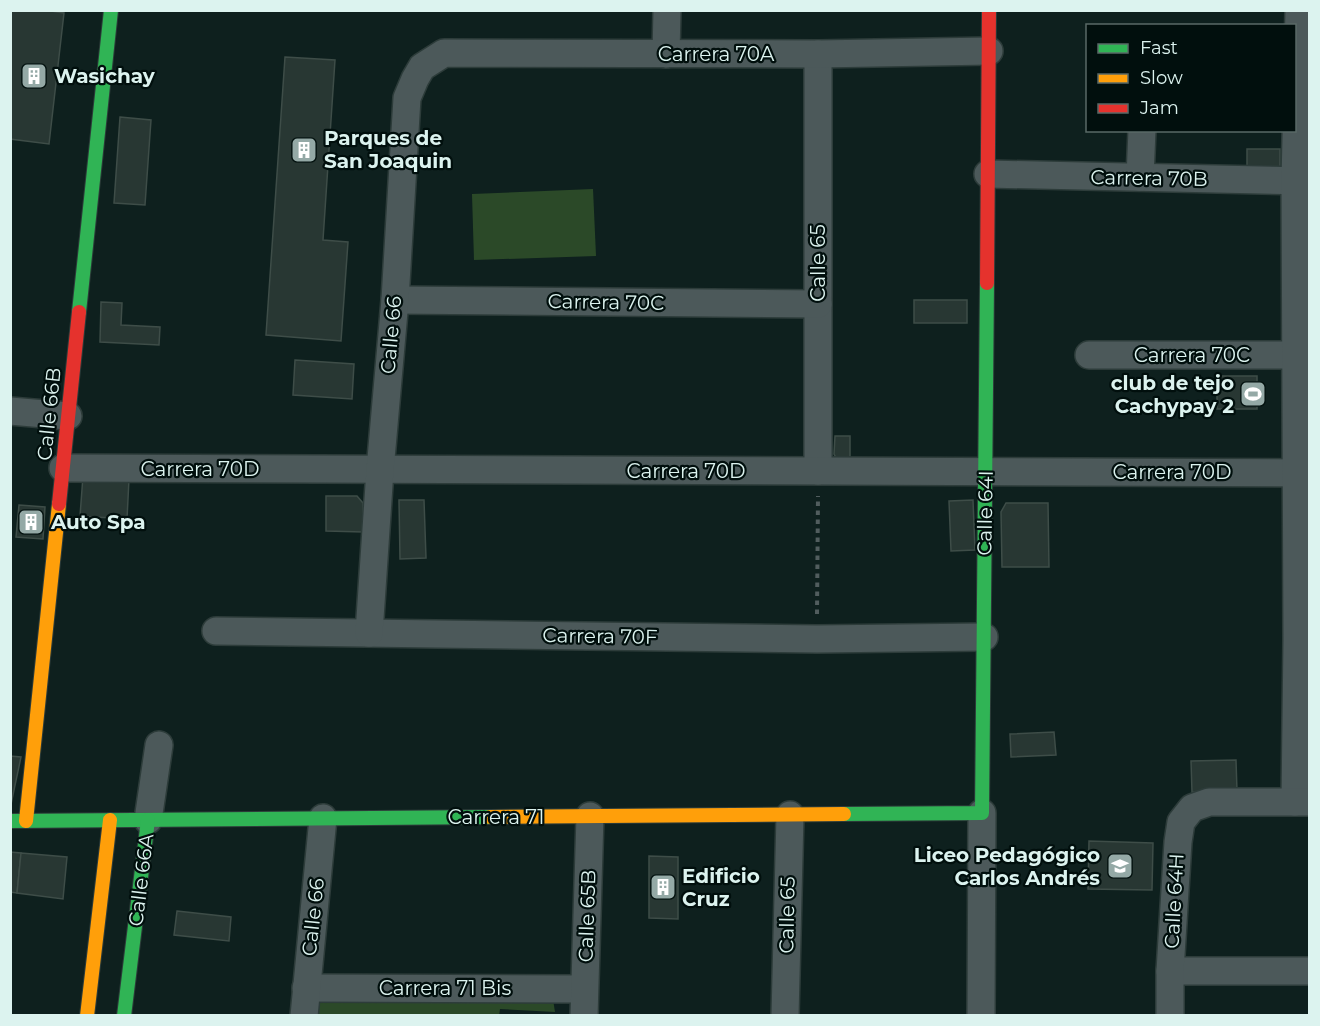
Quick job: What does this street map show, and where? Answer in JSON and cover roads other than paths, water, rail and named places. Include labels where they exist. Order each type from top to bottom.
[{"type":"street","name":"Calle 66B","points":[[26,821],[111,10]]},
{"type":"street","points":[[666,54],[667,10]]},
{"type":"street","name":"Calle 64I","points":[[981,1016],[989,10]]},
{"type":"street","points":[[1299,10],[1302,181],[1295,355],[1303,473],[1302,802]]},
{"type":"street","name":"Carrera 70A","points":[[444,53],[818,54],[989,51]]},
{"type":"street","name":"Calle 66","points":[[369,633],[395,300],[407,98],[422,67],[444,53]]},
{"type":"street","name":"Calle 65","points":[[818,54],[818,471]]},
{"type":"street","points":[[1140,177],[1142,132]]},
{"type":"street","name":"Carrera 70B","points":[[988,174],[1302,181]]},
{"type":"street","name":"Carrera 70C","points":[[395,300],[818,304]]},
{"type":"street","name":"Carrera 70C","points":[[1089,356],[1295,355]]},
{"type":"street","points":[[10,411],[68,416]]},
{"type":"street","name":"Carrera 70D","points":[[63,468],[1303,473]]},
{"type":"street","name":"Carrera 70F","points":[[216,631],[817,639],[984,637]]},
{"type":"street","name":"Calle 66A","points":[[124,1016],[159,745]]},
{"type":"street","name":"Calle 64H","points":[[1170,1016],[1170,971],[1180,822],[1192,808],[1209,802],[1302,802]]},
{"type":"street","name":"Carrera 71","points":[[10,821],[982,813]]},
{"type":"street","name":"Calle 65","points":[[785,1016],[790,815]]},
{"type":"street","name":"Calle 65B","points":[[584,1016],[590,816]]},
{"type":"street","name":"Calle 66","points":[[304,1016],[323,818]]},
{"type":"street","name":"Calle 66A","points":[[87,1016],[110,820]]},
{"type":"street","points":[[1170,971],[1310,971]]},
{"type":"street","name":"Carrera 71 Bis","points":[[306,988],[584,989]]},
{"type":"place","name":"Wasichay","points":[[34,76]]},
{"type":"place","name":"Parques de San Joaquin","points":[[304,150]]},
{"type":"place","name":"club de tejo Cachypay 2","points":[[1253,394]]},
{"type":"place","name":"Auto Spa","points":[[31,522]]},
{"type":"place","name":"Liceo Pedagógico Carlos Andrés","points":[[1120,866]]},
{"type":"place","name":"Edificio Cruz","points":[[663,887]]}]
